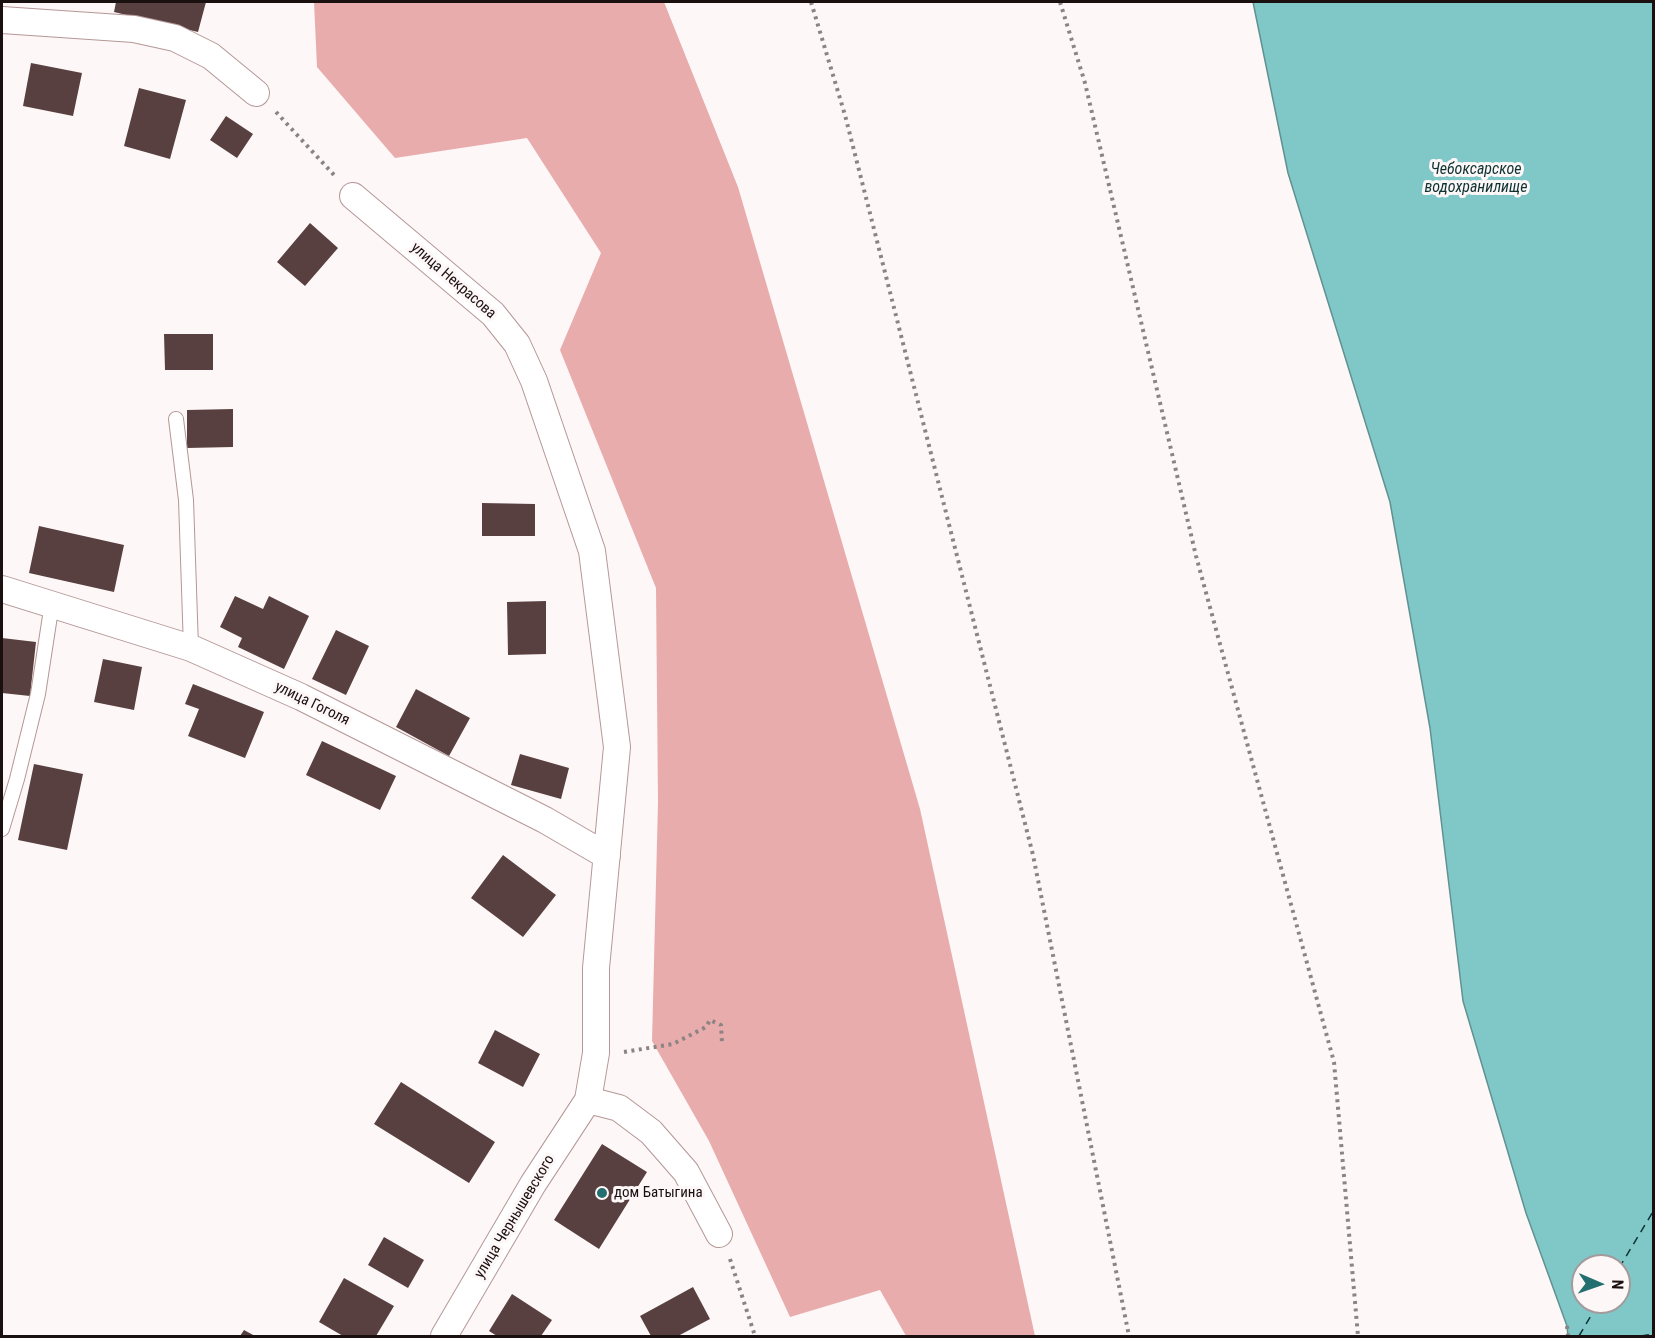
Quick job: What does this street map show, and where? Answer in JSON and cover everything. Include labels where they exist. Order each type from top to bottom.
[{"type":"street","points":[[2,20],[134,29],[175,38],[211,56],[256,93]]},
{"type":"street","name":"улица Некрасова","points":[[353,196],[493,314],[517,344],[534,381],[592,551],[617,747],[607,856]]},
{"type":"street","name":"улица Гоголя","points":[[2,589],[191,648],[301,697],[545,820],[607,856]]},
{"type":"street","name":"улица Чернышевского","points":[[444,1336],[533,1184],[588,1100],[596,1053],[596,968],[607,856]]},
{"type":"street","points":[[588,1100],[619,1108],[651,1132],[686,1172],[719,1234]]},
{"type":"lane","points":[[176,419],[186,500],[191,648]]},
{"type":"lane","points":[[2,829],[38,694],[52,603]]},
{"type":"path","points":[[811,2],[845,115],[1033,855],[1130,1336]]},
{"type":"path","points":[[1060,2],[1085,83],[1196,556],[1334,1062],[1358,1336]]},
{"type":"path","points":[[256,93],[353,196]]},
{"type":"path","points":[[619,1052],[673,1044],[706,1027],[710,1020],[721,1025],[722,1043]]},
{"type":"path","points":[[719,1234],[734,1269],[755,1336]]},
{"type":"path","points":[[1567,1326],[1568,1336]]},
{"type":"shaded area","points":[[314,2],[664,2],[738,187],[920,809],[1035,1336],[906,1336],[880,1290],[790,1317],[709,1141],[652,1041],[658,802],[656,588],[560,350],[601,253],[527,138],[395,158],[317,67]]},
{"type":"water","name":"Чебоксарское водохранилище","points":[[1253,2],[1653,2],[1653,1336],[1568,1336],[1567,1326],[1526,1213],[1463,1001],[1430,728],[1390,502],[1288,173]]},
{"type":"building","points":[[116,2],[206,2],[198,32],[114,12]]},
{"type":"building","points":[[31,63],[82,73],[73,116],[23,106]]},
{"type":"building","points":[[139,88],[186,100],[170,159],[124,146]]},
{"type":"building","points":[[226,116],[253,134],[237,158],[210,140]]},
{"type":"building","points":[[310,223],[338,248],[305,286],[277,262]]},
{"type":"building","points":[[164,334],[213,334],[213,370],[165,370]]},
{"type":"building","points":[[233,409],[233,447],[187,448],[187,410]]},
{"type":"building","points":[[482,503],[535,504],[535,536],[482,536]]},
{"type":"building","points":[[39,526],[124,545],[114,592],[29,573]]},
{"type":"building","points":[[235,596],[263,609],[269,596],[309,616],[284,669],[238,647],[242,638],[220,627]]},
{"type":"building","points":[[546,601],[546,654],[508,655],[507,602]]},
{"type":"building","points":[[336,630],[369,646],[346,695],[312,679]]},
{"type":"building","points":[[2,638],[36,642],[30,696],[2,693]]},
{"type":"building","points":[[103,659],[142,667],[134,710],[94,702]]},
{"type":"building","points":[[193,684],[264,712],[245,758],[188,736],[199,709],[185,704]]},
{"type":"building","points":[[416,689],[470,718],[449,756],[396,727]]},
{"type":"building","points":[[322,741],[396,776],[380,810],[306,775]]},
{"type":"building","points":[[520,754],[569,768],[561,799],[511,785]]},
{"type":"building","points":[[34,764],[83,774],[67,850],[18,840]]},
{"type":"building","points":[[503,855],[556,895],[523,937],[471,898]]},
{"type":"building","points":[[495,1030],[540,1054],[523,1087],[478,1063]]},
{"type":"building","points":[[401,1082],[495,1142],[469,1183],[374,1124]]},
{"type":"building","name":"дом Батыгина","points":[[602,1144],[647,1172],[599,1249],[554,1220]]},
{"type":"building","points":[[384,1237],[424,1260],[408,1288],[368,1265]]},
{"type":"building","points":[[344,1278],[394,1306],[376,1336],[343,1336],[319,1322]]},
{"type":"building","points":[[693,1287],[710,1319],[678,1336],[651,1336],[640,1316]]},
{"type":"building","points":[[512,1294],[552,1320],[541,1336],[497,1336],[489,1331]]},
{"type":"building","points":[[244,1330],[255,1336],[240,1336]]},
{"type":"ferry route","points":[[1627,1254],[1654,1210]]},
{"type":"ferry route","points":[[1579,1336],[1592,1314]]},
{"type":"ferry route","points":[[1641,1336],[1654,1334]]},
{"type":"place","name":"дом Батыгина","points":[[602,1193]]}]
